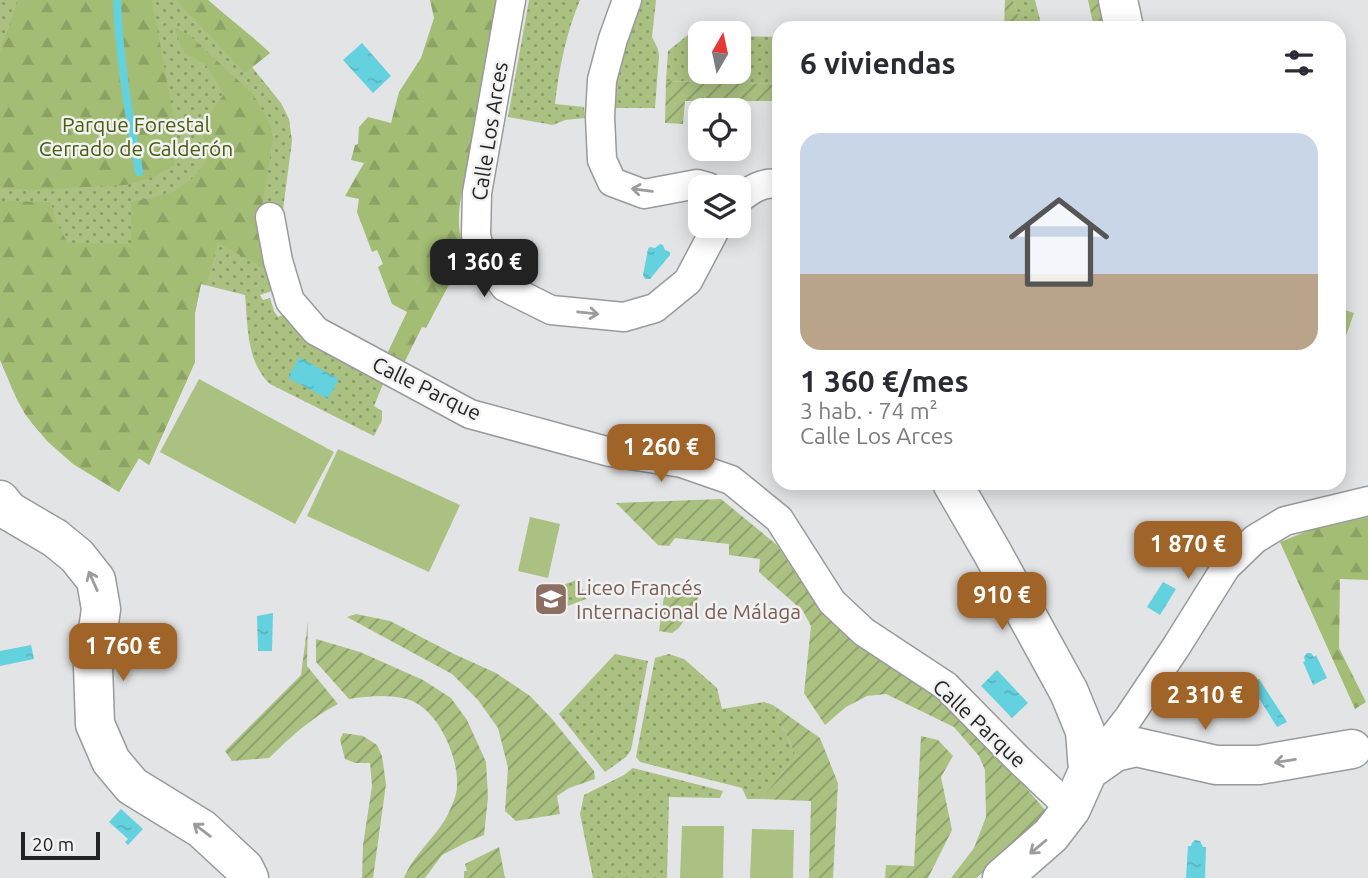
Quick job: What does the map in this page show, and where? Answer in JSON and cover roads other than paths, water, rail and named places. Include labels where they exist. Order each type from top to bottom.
[{"type":"street","name":"Calle Los Arces","points":[[510,0],[477,193],[476,234],[480,252],[505,288],[551,310],[624,317],[656,308],[688,281],[711,238]]},
{"type":"street","points":[[627,0],[613,39],[603,80],[600,117],[602,160],[612,182],[644,194],[688,186]]},
{"type":"street","points":[[1118,0],[1122,21]]},
{"type":"street","points":[[751,189],[772,183]]},
{"type":"street","name":"Calle Parque","points":[[270,217],[278,261],[290,301],[316,331],[470,414],[610,452],[682,463],[731,480],[779,519],[832,602],[864,632],[946,686],[1071,809]]},
{"type":"street","points":[[956,490],[1069,692],[1085,731],[1088,771]]},
{"type":"street","points":[[0,500],[9,511],[55,538],[77,556],[96,580],[101,609],[93,666],[94,724],[111,761],[132,786],[202,829],[244,868],[249,878]]},
{"type":"street","points":[[1002,878],[1051,835],[1071,809],[1088,771],[1129,717],[1226,567],[1255,539],[1285,521],[1368,501]]},
{"type":"street","points":[[1088,771],[1115,752],[1136,747],[1216,765],[1259,765],[1363,748]]},
{"type":"water","points":[[362,43],[391,76],[373,93],[343,60]]},
{"type":"water","points":[[660,244],[670,255],[650,279],[645,279],[643,275],[648,249]]},
{"type":"water","points":[[299,357],[339,379],[328,399],[288,378]]},
{"type":"water","points":[[1163,582],[1176,589],[1160,615],[1147,607]]},
{"type":"water","points":[[273,613],[272,651],[258,651],[257,616]]},
{"type":"water","points":[[31,645],[34,659],[0,666],[0,651]]},
{"type":"water","points":[[1307,653],[1314,657],[1316,655],[1327,678],[1313,685],[1303,662]]},
{"type":"water","points":[[997,670],[1028,703],[1012,718],[981,686]]},
{"type":"water","points":[[1259,679],[1287,722],[1277,727],[1250,684]]},
{"type":"water","points":[[121,809],[143,829],[128,845],[125,842],[128,839],[109,822]]},
{"type":"water","points":[[1195,840],[1206,847],[1205,878],[1186,878],[1188,846]]},
{"type":"waterway","points":[[117,0],[122,65],[139,172]]},
{"type":"place","name":"Liceo Francés Internacional de Málaga","points":[[551,599]]},
{"type":"park label","name":"Parque Forestal Cerrado de Calderón","points":[[136,136]]}]
